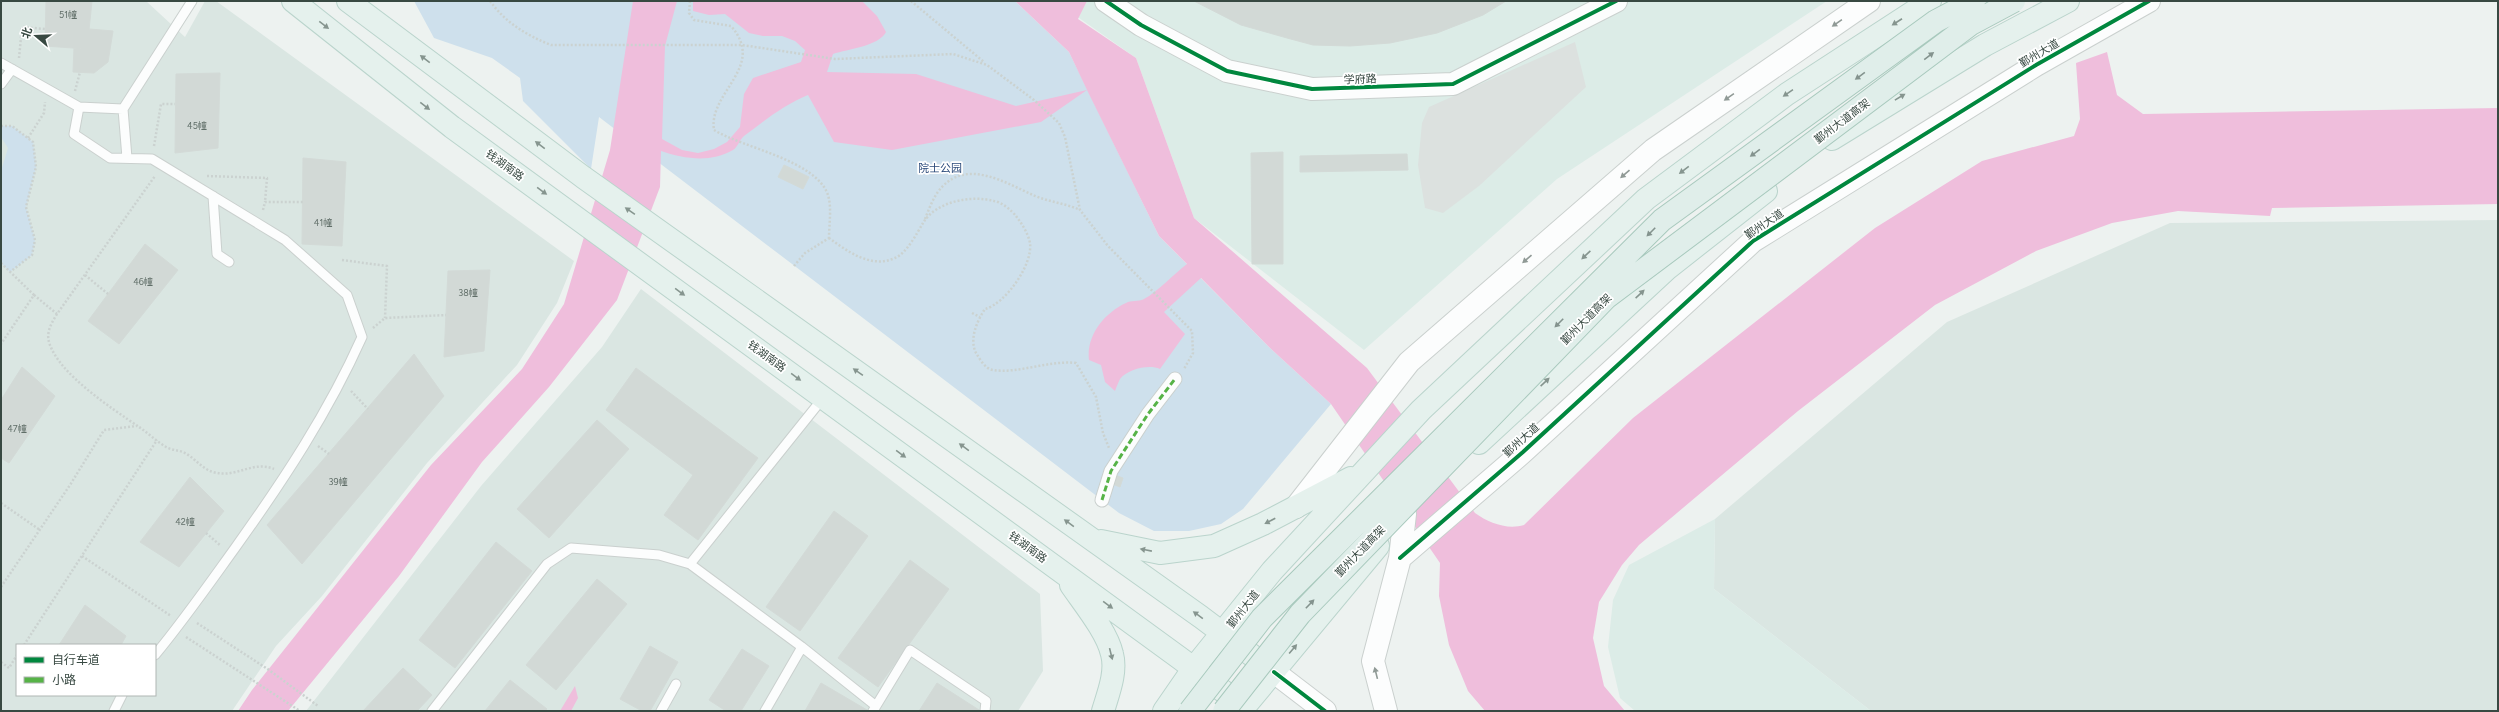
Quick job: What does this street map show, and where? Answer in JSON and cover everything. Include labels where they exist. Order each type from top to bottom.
[{"type":"highway","name":"鄞州大道高架","points":[[1190,711],[1262,618],[1662,220],[1936,21],[1974,1]]},
{"type":"highway","name":"鄞州大道高架","points":[[1239,710],[1300,614],[1606,298],[1971,24],[2014,1]]},
{"type":"main road","name":"钱湖南路","points":[[293,1],[452,127],[1063,572],[1193,669],[1239,710]]},
{"type":"main road","points":[[348,1],[583,177],[1201,617],[1274,672]]},
{"type":"main road","name":"鄞州大道","points":[[1164,711],[1193,669],[1223,635],[1272,571],[1421,410],[1646,199],[1787,94],[1930,1]]},
{"type":"main road","points":[[1239,710],[1274,672],[1405,514],[1472,449],[1668,268],[1833,138],[1984,45],[2068,1]]},
{"type":"main road","points":[[1093,540],[1160,553],[1214,546],[1296,507],[1366,470]]},
{"type":"main road","points":[[1063,572],[1101,630],[1113,654],[1111,686],[1103,711]]},
{"type":"street","name":"学府路","points":[[1106,1],[1141,25],[1227,71],[1312,89],[1453,84],[1605,3]]},
{"type":"street","points":[[1296,507],[1409,362],[1653,150],[1869,1]]},
{"type":"street","name":"鄞州大道","points":[[1400,558],[1523,452],[1753,241],[2036,65],[2149,1]]},
{"type":"street","points":[[1102,500],[1111,470],[1175,379]]},
{"type":"street","points":[[1386,711],[1373,661],[1400,558],[1405,514]]},
{"type":"street","points":[[1274,672],[1325,711]]},
{"type":"lane","points":[[127,158],[123,109],[192,1]]},
{"type":"lane","points":[[1,63],[75,105],[123,109]]},
{"type":"lane","points":[[1,84],[15,71]]},
{"type":"lane","points":[[75,105],[74,134],[110,158],[152,159],[285,240],[347,295],[362,337],[342,382],[287,474],[181,623],[156,654]]},
{"type":"lane","points":[[213,196],[217,254],[229,262]]},
{"type":"lane","points":[[690,564],[824,398]]},
{"type":"lane","points":[[432,711],[547,564],[571,548],[659,556],[690,564],[802,647],[874,708],[910,650],[986,700],[985,711]]},
{"type":"lane","points":[[765,711],[802,647]]},
{"type":"lane","points":[[661,711],[676,684]]},
{"type":"lane","points":[[114,711],[122,696]]},
{"type":"path","points":[[490,1],[513,25],[528,36],[551,45],[569,47],[614,45],[742,45],[835,59],[953,54],[987,65]]},
{"type":"path","points":[[911,1],[987,65],[1034,100],[1059,123],[1065,137],[1080,210],[1108,246],[1192,331],[1194,341],[1193,353],[1175,379]]},
{"type":"path","points":[[690,2],[689,13],[694,20],[731,26],[738,34],[742,45],[740,68],[736,78],[718,103],[714,113],[714,130],[726,137],[776,155],[817,178],[828,195],[829,238]]},
{"type":"path","points":[[15,71],[22,27],[46,29]]},
{"type":"path","points":[[75,105],[80,72]]},
{"type":"path","points":[[28,138],[44,113],[45,103],[51,91]]},
{"type":"path","points":[[152,159],[161,104],[175,104]]},
{"type":"path","points":[[1,126],[12,126],[33,142],[36,167],[26,207],[35,240],[32,255],[10,272]]},
{"type":"path","points":[[162,165],[57,314],[50,325],[49,342],[59,359],[78,381],[108,407],[138,426],[166,448],[184,452],[212,472],[226,475],[239,473],[251,466],[265,465],[287,474]]},
{"type":"path","points":[[829,238],[859,258],[876,261],[895,258],[906,247],[924,221],[942,187],[953,179],[969,173],[1003,179],[1034,196],[1080,210]]},
{"type":"path","points":[[179,175],[267,178],[260,225]]},
{"type":"path","points":[[924,221],[940,206],[958,201],[979,199],[996,201],[1013,212],[1024,227],[1030,244],[1028,260],[1012,288],[995,306],[985,309],[975,324],[975,350],[981,362],[992,370],[1025,368],[1061,361],[1076,363],[1096,397],[1103,433],[1109,447],[1116,451],[1126,447]]},
{"type":"path","points":[[264,202],[303,202]]},
{"type":"path","points":[[794,266],[805,253],[829,238]]},
{"type":"path","points":[[342,260],[387,266],[385,318]]},
{"type":"path","points":[[1,264],[57,314]]},
{"type":"path","points":[[85,275],[108,294]]},
{"type":"path","points":[[1,344],[34,295]]},
{"type":"path","points":[[972,313],[980,317]]},
{"type":"path","points":[[362,337],[385,318],[446,315]]},
{"type":"path","points":[[342,382],[368,409]]},
{"type":"path","points":[[1,587],[40,530],[104,430],[138,426]]},
{"type":"path","points":[[25,644],[157,440]]},
{"type":"path","points":[[1,503],[40,530]]},
{"type":"path","points":[[206,533],[230,554]]},
{"type":"path","points":[[82,556],[181,623],[259,683],[300,711]]},
{"type":"path","points":[[181,623],[269,670],[318,706]]},
{"type":"path","points":[[1,662],[9,668],[16,657]]},
{"type":"shaded area","points":[[1,1],[146,1],[185,37],[205,1],[216,1],[574,261],[557,303],[517,365],[427,463],[322,596],[276,646],[232,711],[1,711]]},
{"type":"shaded area","points":[[633,1],[677,1],[665,46],[662,139],[682,150],[698,153],[714,149],[727,142],[740,127],[744,94],[753,78],[801,62],[805,50],[795,41],[782,36],[763,36],[749,33],[725,14],[709,15],[693,11],[693,1],[862,1],[877,16],[886,32],[877,41],[870,44],[833,54],[827,72],[916,74],[1016,106],[1087,90],[1041,122],[892,150],[834,142],[808,95],[791,103],[767,119],[744,136],[735,149],[725,154],[707,158],[688,158],[661,151],[660,187],[617,300],[549,387],[482,462],[399,576],[288,711],[238,711],[252,690],[431,465],[522,369],[564,304],[610,150]]},
{"type":"shaded area","points":[[1015,1],[1087,1],[1078,19],[1136,58],[1194,218],[1367,368],[1475,513],[1492,523],[1511,527],[1524,525],[1633,418],[1875,228],[1982,161],[2074,136],[2080,119],[2076,63],[2107,52],[2117,95],[2143,114],[2498,108],[2498,204],[2272,208],[2270,216],[2178,211],[2112,223],[2036,251],[1935,305],[1798,411],[1639,545],[1622,565],[1599,602],[1593,638],[1604,686],[1625,711],[1485,711],[1468,691],[1449,645],[1439,596],[1440,563],[1331,404],[1269,347],[1201,278],[1164,312],[1185,334],[1160,369],[1145,367],[1133,370],[1120,379],[1115,391],[1105,382],[1101,365],[1089,360],[1090,342],[1098,326],[1104,319],[1118,307],[1126,303],[1142,300],[1149,296],[1187,264],[1159,236],[1069,52]]},
{"type":"shaded area","points":[[1055,1],[1827,1],[1557,179],[1364,350],[1194,218],[1136,58]]},
{"type":"shaded area","points":[[1575,42],[1586,87],[1479,186],[1443,213],[1425,208],[1418,165],[1422,123],[1429,107]]},
{"type":"shaded area","points":[[2498,220],[2498,711],[1871,711],[1714,589],[1715,519],[1947,322],[2170,223]]},
{"type":"shaded area","points":[[641,289],[1040,594],[1043,671],[1018,711],[306,711],[481,486],[602,347]]},
{"type":"shaded area","points":[[1715,519],[1714,589],[1871,711],[1635,711],[1620,698],[1608,647],[1613,600],[1629,565]]},
{"type":"shaded area","points":[[575,686],[578,698],[571,711],[560,711]]},
{"type":"green space","name":"院士公园","points":[[414,1],[1015,1],[1069,52],[1159,236],[1269,347],[1331,404],[1243,509],[1221,524],[1189,531],[1154,531],[1119,513],[599,117],[591,169],[523,101],[520,78],[492,58],[434,38]]},
{"type":"green space","points":[[1,126],[12,126],[33,142],[36,167],[26,207],[35,240],[32,255],[10,272],[1,263],[1,171],[8,148],[1,137]]},
{"type":"building","points":[[46,1],[92,1],[87,49],[45,46]]},
{"type":"building","points":[[1194,1],[1506,1],[1483,15],[1437,33],[1390,43],[1350,46],[1313,45],[1241,25]]},
{"type":"building","points":[[89,29],[113,31],[108,62],[94,73],[73,72],[74,48],[87,49]]},
{"type":"building","points":[[220,73],[218,148],[175,153],[176,74]]},
{"type":"building","points":[[1283,152],[1283,264],[1252,264],[1251,153]]},
{"type":"building","points":[[1407,154],[1408,170],[1300,172],[1300,156]]},
{"type":"building","points":[[303,158],[346,162],[342,246],[302,244]]},
{"type":"building","points":[[784,165],[809,177],[803,189],[778,177]]},
{"type":"building","points":[[145,244],[178,270],[119,344],[88,321]]},
{"type":"building","points":[[490,270],[484,351],[444,357],[448,271]]},
{"type":"building","points":[[414,354],[444,396],[302,564],[267,525]]},
{"type":"building","points":[[22,367],[55,396],[9,463],[1,458],[1,400]]},
{"type":"building","points":[[636,368],[758,458],[698,540],[664,515],[693,475],[606,410]]},
{"type":"building","points":[[597,420],[629,449],[549,538],[517,509]]},
{"type":"building","points":[[1112,474],[1123,478],[1120,487],[1110,483]]},
{"type":"building","points":[[190,477],[224,511],[179,567],[140,542]]},
{"type":"building","points":[[834,511],[868,536],[800,631],[766,607]]},
{"type":"building","points":[[496,542],[532,571],[455,668],[419,640]]},
{"type":"building","points":[[910,560],[949,589],[878,687],[838,658]]},
{"type":"building","points":[[597,579],[627,604],[556,690],[526,665]]},
{"type":"building","points":[[85,605],[126,636],[122,644],[60,644]]},
{"type":"building","points":[[650,646],[678,662],[650,711],[642,711],[620,699]]},
{"type":"building","points":[[742,649],[769,666],[741,711],[726,711],[709,700]]},
{"type":"building","points":[[403,668],[432,695],[417,711],[363,711]]},
{"type":"building","points":[[510,680],[547,709],[545,711],[485,711]]},
{"type":"building","points":[[821,683],[867,710],[805,711]]},
{"type":"building","points":[[937,683],[979,710],[979,711],[919,711]]},
{"type":"marked path","points":[[1102,500],[1111,471],[1148,414],[1175,379]]},
{"type":"cycle path","points":[[1106,1],[1141,25],[1227,71],[1312,89],[1453,84],[1616,1]]},
{"type":"cycle path","points":[[1400,558],[1523,452],[1753,241],[2036,65],[2149,1]]},
{"type":"cycle path","points":[[1274,672],[1325,711]]}]
